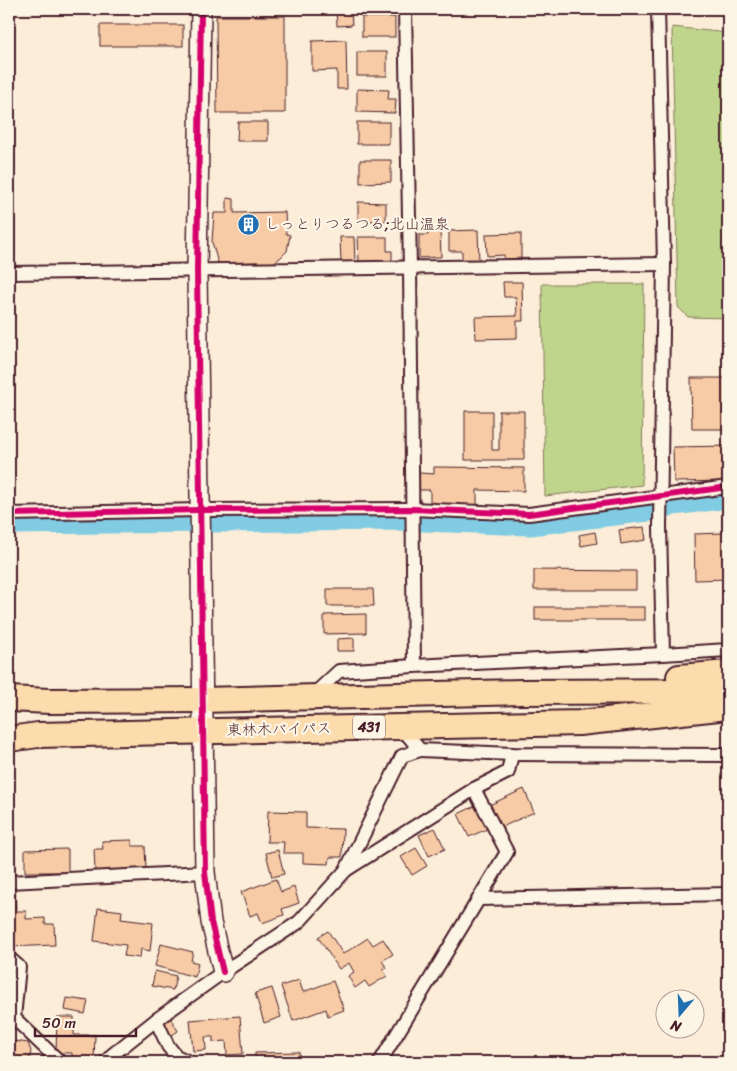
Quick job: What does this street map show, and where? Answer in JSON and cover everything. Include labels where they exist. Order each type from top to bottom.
[{"type":"highway","points":[[521,692],[728,673]]},
{"type":"highway","name":"東林木バイパス","points":[[9,699],[49,702],[521,692],[728,691]]},
{"type":"highway","name":"東林木バイパス","points":[[9,739],[38,735],[203,730],[579,723],[728,707]]},
{"type":"highway","points":[[579,723],[728,717]]},
{"type":"street","points":[[201,9],[197,271],[205,872],[211,922],[223,972]]},
{"type":"street","points":[[405,9],[414,666]]},
{"type":"street","points":[[658,9],[664,264],[660,527],[663,654]]},
{"type":"street","points":[[9,272],[664,264]]},
{"type":"street","points":[[9,514],[412,508],[529,514],[728,487]]},
{"type":"street","points":[[311,697],[339,671],[728,650]]},
{"type":"street","points":[[400,726],[420,750]]},
{"type":"street","points":[[346,870],[402,756],[420,750],[512,754],[728,754]]},
{"type":"street","points":[[106,1062],[112,1055],[156,1020],[223,972],[299,922],[346,870],[474,789],[508,772],[512,754]]},
{"type":"street","points":[[380,1062],[507,852],[474,789]]},
{"type":"street","points":[[9,882],[205,872]]},
{"type":"street","points":[[479,899],[728,894]]},
{"type":"street","points":[[9,958],[19,967],[14,1018],[60,1062]]},
{"type":"street","points":[[156,1020],[168,1046],[176,1056],[190,1062]]},
{"type":"green space","points":[[672,27],[728,33],[728,318],[688,317],[678,307]]},
{"type":"green space","points":[[542,284],[644,284],[642,485],[545,496]]},
{"type":"building","points":[[336,9],[351,9],[352,25],[337,26]]},
{"type":"building","points":[[216,16],[285,16],[285,113],[217,113]]},
{"type":"building","points":[[362,17],[395,17],[395,37],[362,37]]},
{"type":"building","points":[[100,25],[183,25],[183,46],[100,46]]},
{"type":"building","points":[[346,40],[347,89],[337,89],[337,70],[312,71],[312,41]]},
{"type":"building","points":[[357,52],[387,52],[387,76],[357,76]]},
{"type":"building","points":[[357,89],[389,90],[388,99],[396,99],[395,113],[357,112]]},
{"type":"building","points":[[238,122],[268,122],[268,141],[237,141]]},
{"type":"building","points":[[357,122],[389,122],[389,144],[357,144]]},
{"type":"building","points":[[360,160],[391,160],[391,182],[360,183]]},
{"type":"building","name":"しっとりつるつる;北山温泉","points":[[227,198],[234,199],[234,213],[285,212],[286,234],[290,235],[287,251],[280,258],[273,263],[259,266],[259,262],[218,263],[212,242],[214,213],[227,213]]},
{"type":"building","points":[[358,202],[386,203],[386,221],[358,221]]},
{"type":"building","points":[[427,229],[440,229],[441,257],[419,258],[419,235],[428,235]]},
{"type":"building","points":[[478,230],[479,263],[462,263],[462,251],[449,251],[449,231]]},
{"type":"building","points":[[521,233],[521,258],[504,259],[504,255],[487,256],[486,234]]},
{"type":"building","points":[[340,237],[354,237],[355,262],[341,262]]},
{"type":"building","points":[[358,237],[387,237],[387,251],[392,251],[392,261],[359,262]]},
{"type":"building","points":[[503,282],[522,282],[523,321],[517,321],[517,338],[476,339],[475,317],[517,316],[516,297],[504,297]]},
{"type":"building","points":[[691,378],[728,378],[728,429],[692,429]]},
{"type":"building","points":[[465,411],[492,411],[492,450],[499,450],[499,411],[524,411],[524,460],[465,460]]},
{"type":"building","points":[[728,446],[728,481],[674,482],[673,447]]},
{"type":"building","points":[[434,467],[524,468],[524,491],[477,490],[477,507],[430,507],[430,490],[419,490],[419,473],[434,474]]},
{"type":"building","points":[[728,523],[728,579],[695,580],[694,534],[723,533]]},
{"type":"building","points":[[644,527],[646,540],[621,544],[619,530]]},
{"type":"building","points":[[595,532],[597,543],[581,546],[579,535]]},
{"type":"building","points":[[534,570],[636,571],[636,590],[534,590]]},
{"type":"building","points":[[327,589],[373,589],[374,606],[327,606]]},
{"type":"building","points":[[535,607],[645,607],[645,620],[535,620]]},
{"type":"building","points":[[366,614],[366,633],[324,634],[324,615]]},
{"type":"building","points":[[354,638],[354,651],[337,651],[337,639]]},
{"type":"building","points":[[524,789],[534,812],[498,829],[487,806]]},
{"type":"building","points":[[475,806],[487,829],[469,837],[458,814]]},
{"type":"building","points":[[268,811],[306,812],[306,828],[343,829],[342,857],[330,857],[329,864],[303,863],[303,853],[283,853],[284,842],[267,842]]},
{"type":"building","points":[[435,828],[445,849],[429,856],[419,835]]},
{"type":"building","points":[[132,840],[132,846],[145,846],[146,870],[95,871],[94,849],[103,849],[102,841]]},
{"type":"building","points":[[416,848],[427,866],[412,875],[401,857]]},
{"type":"building","points":[[68,849],[68,872],[25,872],[25,850]]},
{"type":"building","points":[[278,850],[284,874],[272,877],[266,853]]},
{"type":"building","points":[[276,879],[281,892],[294,887],[299,903],[282,909],[284,915],[262,923],[258,913],[250,916],[241,892]]},
{"type":"building","points":[[9,894],[15,894],[16,911],[26,911],[26,919],[45,918],[45,924],[54,924],[55,945],[9,947]]},
{"type":"building","points":[[98,908],[122,911],[121,919],[153,923],[150,951],[141,949],[140,958],[124,956],[126,945],[94,941]]},
{"type":"building","points":[[328,931],[343,954],[368,938],[373,945],[383,939],[393,954],[382,961],[387,968],[383,970],[387,976],[369,987],[365,981],[355,988],[348,976],[354,972],[349,963],[339,969],[318,937]]},
{"type":"building","points":[[161,944],[193,952],[191,961],[198,963],[195,977],[155,966]]},
{"type":"building","points":[[155,971],[176,976],[173,990],[152,986]]},
{"type":"building","points":[[299,980],[303,992],[333,981],[344,1010],[328,1016],[326,1009],[293,1021],[281,986]]},
{"type":"building","points":[[272,988],[281,1017],[264,1023],[255,993]]},
{"type":"building","points":[[67,998],[88,1001],[85,1014],[65,1010]]},
{"type":"building","points":[[240,1016],[243,1054],[227,1055],[226,1041],[213,1042],[213,1037],[205,1037],[206,1050],[193,1051],[190,1020]]},
{"type":"building","points":[[57,1017],[74,1017],[74,1035],[95,1035],[94,1062],[72,1062],[72,1053],[56,1053]]},
{"type":"building","points":[[170,1017],[178,1031],[169,1037],[160,1023]]},
{"type":"building","points":[[15,1041],[28,1043],[31,1051],[29,1062],[12,1062]]},
{"type":"building","points":[[299,1052],[300,1062],[255,1062],[255,1053]]},
{"type":"waterway","points":[[9,522],[397,518],[530,523],[648,509],[673,503],[728,496]]},
{"type":"cycle path","points":[[201,9],[197,271],[205,872],[211,922],[223,972]]},
{"type":"cycle path","points":[[9,514],[200,510],[412,509],[529,514],[728,487]]},
{"type":"place","name":"しっとりつるつる;北山温泉","points":[[249,224]]}]
